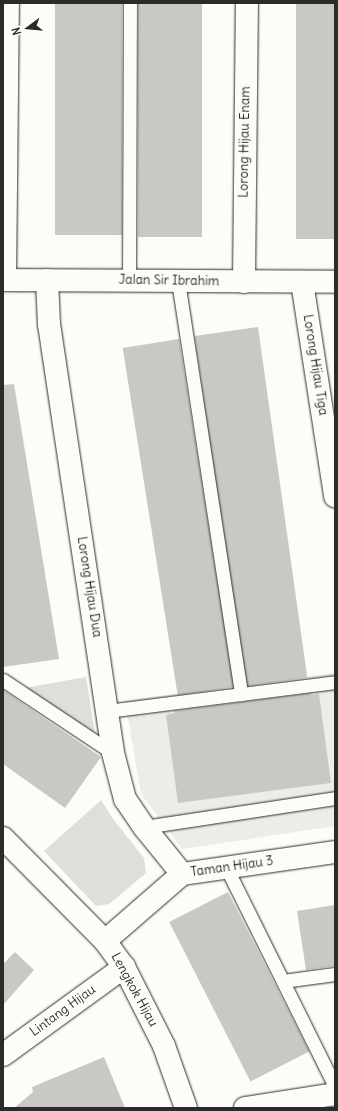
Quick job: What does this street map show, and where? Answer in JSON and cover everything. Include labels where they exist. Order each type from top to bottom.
[{"type":"street","points":[[4,280],[8,3]]},
{"type":"street","name":"Lorong Hijau Enam","points":[[244,282],[247,3]]},
{"type":"street","name":"Jalan Sir Ibrahim","points":[[4,280],[335,282]]},
{"type":"street","name":"Lorong Hijau Dua","points":[[47,280],[49,324],[113,753],[125,799],[144,827],[182,874]]},
{"type":"street","name":"Lorong Hijau Tiga","points":[[302,282],[335,496]]},
{"type":"street","name":"Lengkok Hijau","points":[[3,838],[105,941],[124,967],[164,1046],[186,1108]]},
{"type":"street","name":"Taman Hijau 3","points":[[105,941],[182,874],[227,869],[335,852]]},
{"type":"street","name":"Lintang Hijau","points":[[3,1056],[124,967]]},
{"type":"street","points":[[245,1108],[335,1094]]},
{"type":"lane","points":[[129,281],[130,3]]},
{"type":"lane","points":[[178,281],[241,694]]},
{"type":"lane","points":[[3,680],[113,753]]},
{"type":"lane","points":[[107,711],[335,682]]},
{"type":"lane","points":[[144,827],[335,798]]},
{"type":"lane","points":[[227,869],[335,1087]]},
{"type":"lane","points":[[282,981],[335,974]]},
{"type":"shaded area","points":[[335,673],[335,826],[182,849],[141,794],[125,701]]},
{"type":"shaded area","points":[[86,677],[95,734],[25,688]]},
{"type":"shaded area","points":[[101,800],[113,819],[144,858],[146,873],[109,904],[96,906],[44,851]]},
{"type":"building","points":[[55,3],[122,3],[122,235],[55,235]]},
{"type":"building","points":[[138,3],[202,3],[202,237],[138,237]]},
{"type":"building","points":[[296,3],[335,3],[335,239],[296,239]]},
{"type":"building","points":[[258,327],[307,678],[244,686],[195,336]]},
{"type":"building","points":[[179,339],[234,687],[178,696],[123,348]]},
{"type":"building","points":[[14,384],[59,659],[3,667],[3,385]]},
{"type":"building","points":[[3,690],[101,757],[65,808],[3,764]]},
{"type":"building","points":[[311,693],[311,695],[319,694],[331,783],[178,803],[166,715],[175,713],[174,711]]},
{"type":"building","points":[[228,892],[309,1051],[250,1081],[169,922]]},
{"type":"building","points":[[335,905],[335,966],[306,970],[297,911]]},
{"type":"building","points":[[15,952],[34,970],[3,1005],[3,964]]},
{"type":"building","points":[[104,1057],[125,1108],[14,1108],[33,1092],[32,1087]]}]
